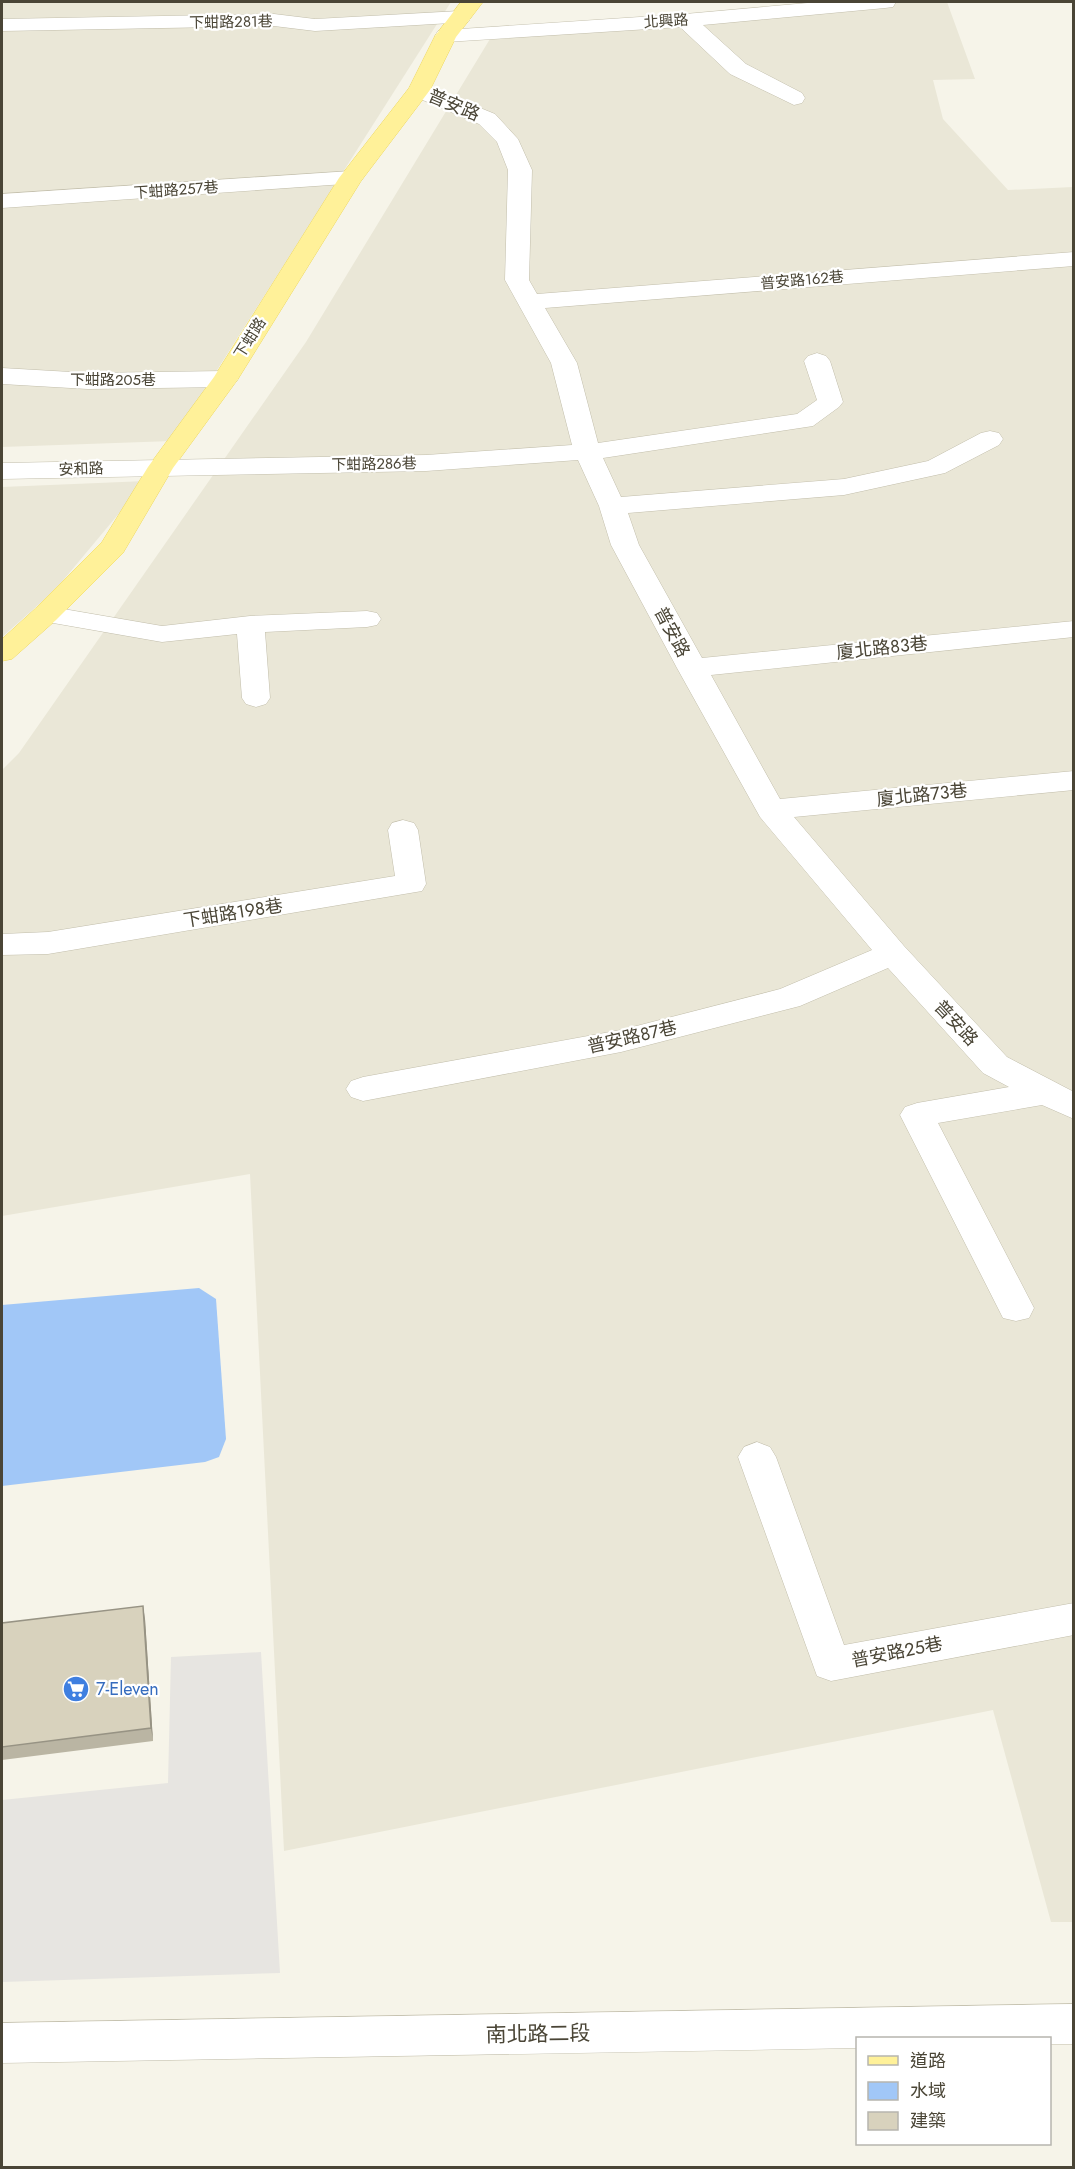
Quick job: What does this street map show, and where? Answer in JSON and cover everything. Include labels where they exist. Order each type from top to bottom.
[{"type":"main road","name":"下蚶路","points":[[2,653],[46,614],[113,547],[161,467],[225,379],[351,178],[419,90],[459,18]]},
{"type":"street","name":"北興路","points":[[459,18],[685,20],[885,2]]},
{"type":"street","name":"下蚶路281巷","points":[[2,25],[274,21],[315,25],[459,18]]},
{"type":"street","points":[[685,20],[738,69],[794,98]]},
{"type":"street","name":"普安路","points":[[419,90],[488,119],[507,139],[520,170],[517,280],[564,363],[586,452],[612,506],[626,545],[691,668],[771,810],[893,954],[995,1065],[1060,1100]]},
{"type":"street","name":"下蚶路257巷","points":[[2,201],[351,178]]},
{"type":"street","name":"普安路162巷","points":[[530,302],[1074,259]]},
{"type":"street","name":"下蚶路286巷","points":[[161,467],[426,463],[586,452],[804,421],[830,402],[817,361]]},
{"type":"street","name":"下蚶路205巷","points":[[2,376],[88,381],[225,379]]},
{"type":"street","points":[[612,506],[844,487],[936,467],[990,439]]},
{"type":"street","name":"安和路","points":[[2,471],[161,467]]},
{"type":"street","points":[[46,614],[162,634],[250,624],[367,619]]},
{"type":"street","points":[[250,624],[256,698]]},
{"type":"street","name":"廈北路83巷","points":[[691,668],[1074,628]]},
{"type":"street","name":"廈北路73巷","points":[[771,810],[1074,780]]},
{"type":"street","name":"下蚶路198巷","points":[[2,945],[48,943],[411,884],[403,830]]},
{"type":"street","name":"普安路87巷","points":[[363,1089],[621,1041],[789,998],[893,954]]},
{"type":"street","points":[[1016,1308],[917,1115],[1060,1100]]},
{"type":"street","name":"普安路25巷","points":[[757,1457],[831,1664],[1074,1619]]},
{"type":"street","name":"南北路二段","points":[[2,2043],[1074,2024]]},
{"type":"shaded area","points":[[2,2],[451,2],[172,441],[2,447]]},
{"type":"shaded area","points":[[870,2],[947,2],[975,79],[933,80],[943,119],[1008,190],[1073,187],[1073,1922],[1051,1922],[993,1710],[284,1851],[250,1174],[2,1216],[2,770],[19,753],[306,342],[493,34]]},
{"type":"shaded area","points":[[146,481],[55,590],[2,637],[2,487]]},
{"type":"shaded area","points":[[261,1652],[280,1973],[2,1982],[2,1800],[168,1783],[171,1657]]},
{"type":"water","points":[[199,1288],[216,1299],[226,1439],[219,1457],[205,1462],[2,1486],[2,1305]]},
{"type":"building","name":"7-Eleven","points":[[143,1606],[151,1728],[2,1747],[2,1623]]},
{"type":"place","name":"7-Eleven","points":[[76,1689]]}]
